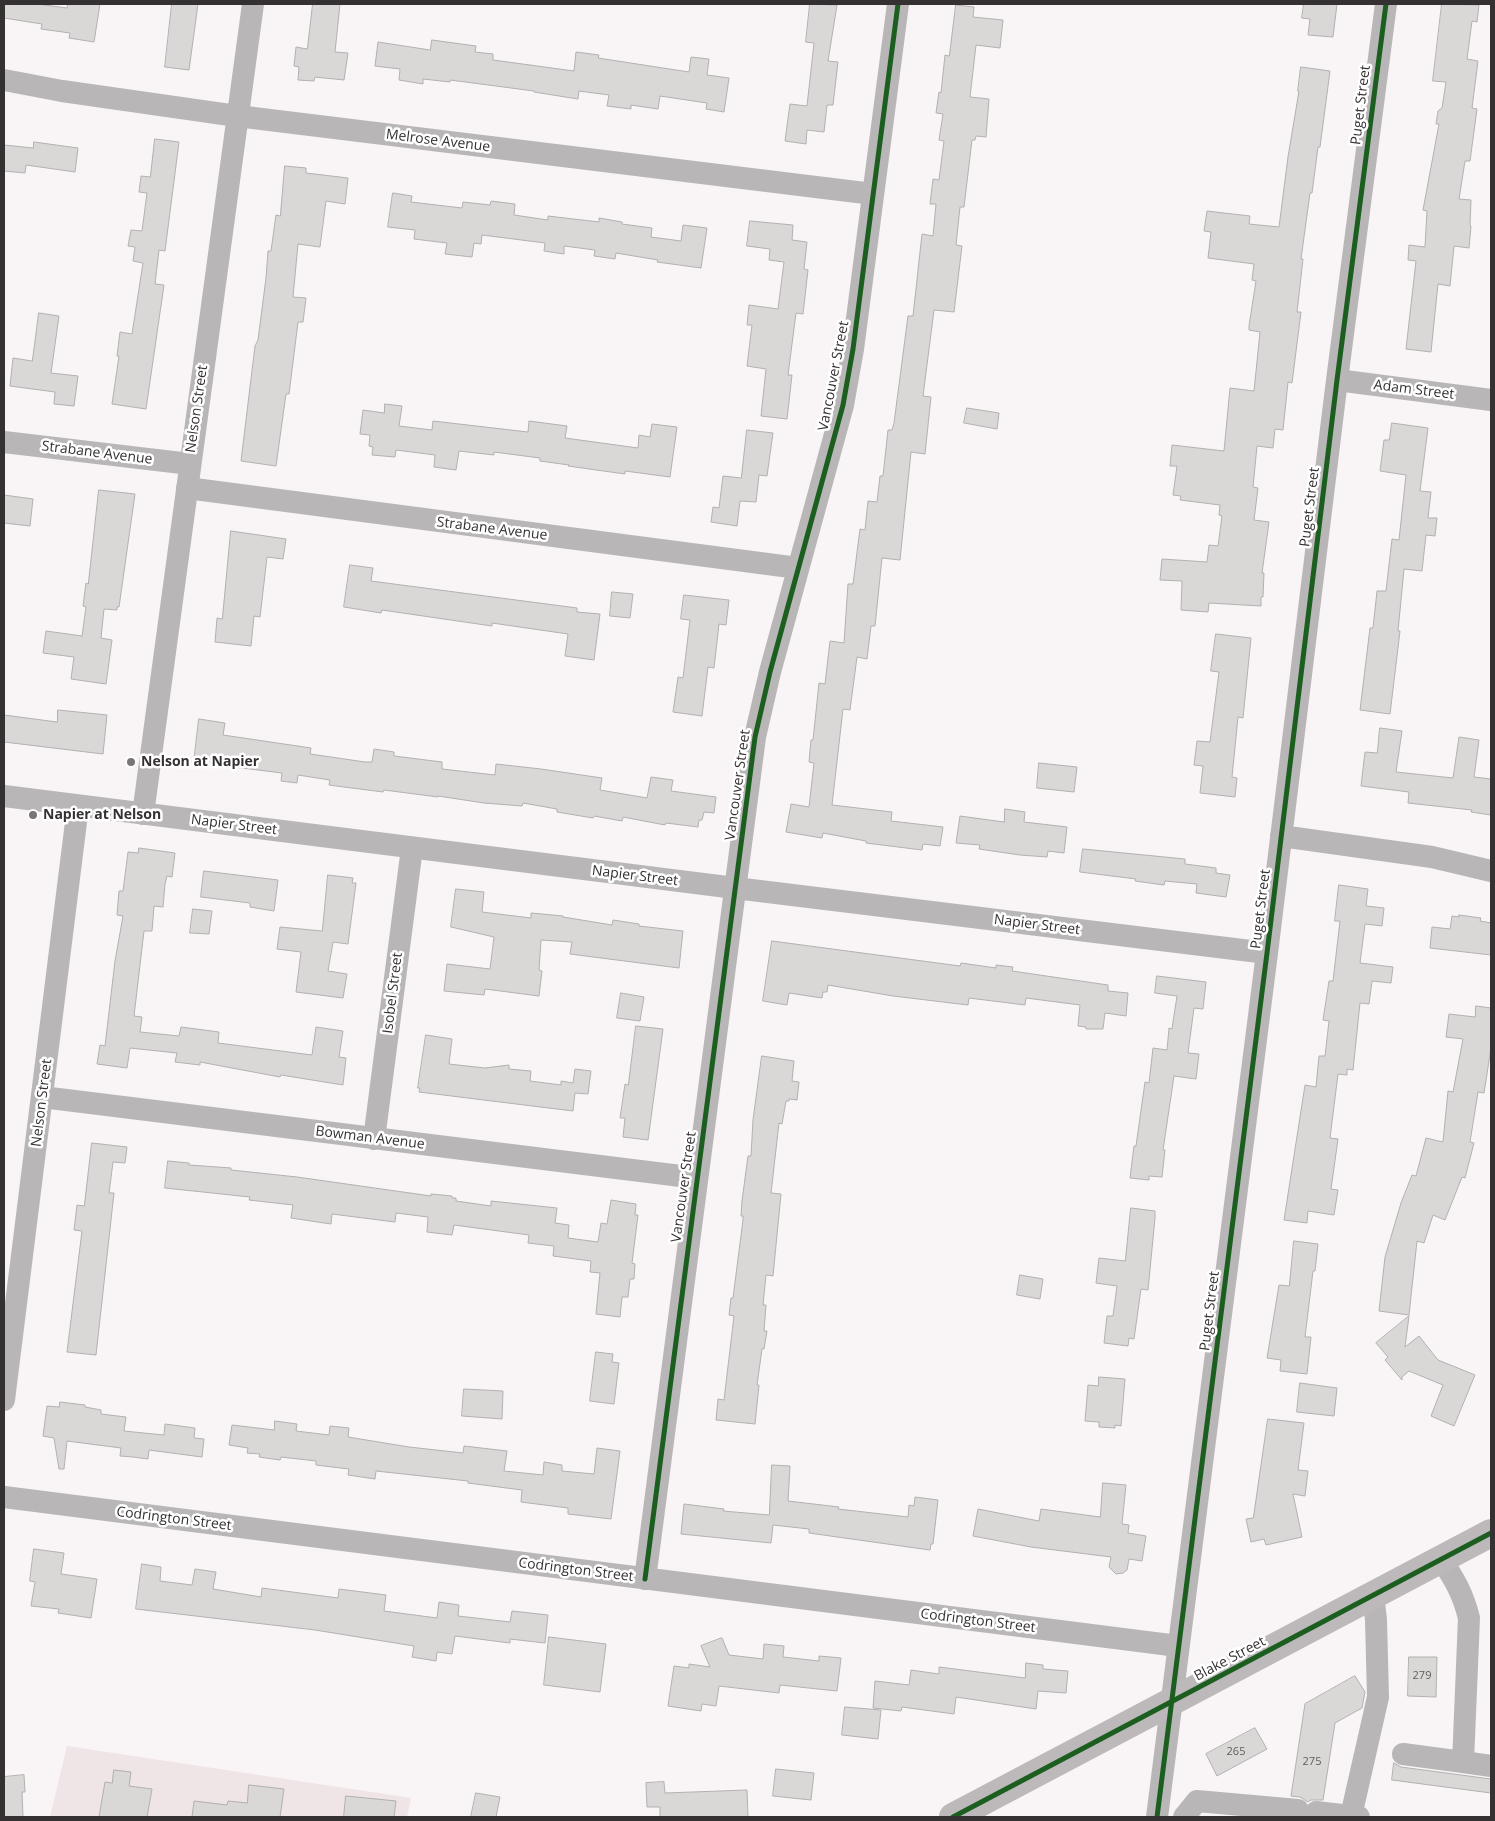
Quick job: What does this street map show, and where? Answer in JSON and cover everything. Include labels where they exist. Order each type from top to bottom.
[{"type":"main road","name":"Blake Street","points":[[953,1817],[1491,1533]]},
{"type":"street","name":"Nelson Street","points":[[143,814],[253,4]]},
{"type":"street","name":"Vancouver Street","points":[[645,1579],[755,737],[770,672],[843,404],[853,349],[898,4]]},
{"type":"street","name":"Puget Street","points":[[1157,1817],[1268,953],[1337,380],[1386,4]]},
{"type":"street","name":"Melrose Avenue","points":[[4,80],[71,92],[237,116],[873,194]]},
{"type":"street","name":"Adam Street","points":[[1337,380],[1491,400]]},
{"type":"street","name":"Strabane Avenue","points":[[4,442],[190,464]]},
{"type":"street","name":"Strabane Avenue","points":[[187,488],[798,568]]},
{"type":"street","name":"Napier Street","points":[[4,796],[1268,953]]},
{"type":"street","name":"Nelson Street","points":[[4,1400],[78,806]]},
{"type":"street","points":[[1281,836],[1432,857],[1491,871]]},
{"type":"street","name":"Isobel Street","points":[[374,1139],[412,848]]},
{"type":"street","name":"Bowman Avenue","points":[[42,1097],[697,1178]]},
{"type":"street","name":"Codrington Street","points":[[4,1497],[1178,1646]]},
{"type":"street","points":[[1441,1559],[1464,1596],[1469,1618],[1463,1762]]},
{"type":"street","points":[[1184,1817],[1197,1801],[1355,1817],[1378,1697],[1376,1620],[1373,1596]]},
{"type":"street","points":[[1403,1754],[1491,1766]]},
{"type":"shaded area","points":[[67,1746],[411,1798],[407,1817],[50,1817]]},
{"type":"building","points":[[4,4],[37,4],[67,8],[68,4],[100,4],[94,42],[69,38],[70,33],[41,29],[42,24],[4,18]]},
{"type":"building","points":[[172,4],[198,4],[189,70],[165,67]]},
{"type":"building","points":[[313,4],[340,4],[335,52],[348,53],[344,80],[315,77],[314,81],[298,80],[299,67],[294,66],[296,47],[307,49]]},
{"type":"building","points":[[810,4],[837,5],[828,61],[838,62],[833,105],[827,105],[824,132],[807,130],[806,144],[785,141],[790,104],[807,106],[814,43],[806,42]]},
{"type":"building","points":[[1304,4],[1337,4],[1333,37],[1308,35],[1310,19],[1302,18]]},
{"type":"building","points":[[1442,4],[1479,5],[1477,22],[1472,21],[1467,59],[1478,61],[1472,108],[1477,109],[1470,161],[1465,161],[1459,199],[1471,200],[1469,248],[1454,246],[1450,286],[1438,284],[1431,352],[1406,349],[1416,261],[1408,260],[1409,245],[1425,247],[1427,211],[1423,210],[1439,124],[1436,124],[1438,111],[1442,108],[1446,82],[1433,81]]},
{"type":"building","points":[[956,5],[974,7],[973,17],[1003,20],[1000,48],[976,45],[970,97],[989,99],[986,137],[976,136],[975,140],[972,140],[964,207],[960,207],[956,245],[962,246],[954,312],[934,310],[923,396],[931,397],[925,454],[911,452],[900,560],[882,558],[875,626],[871,626],[867,659],[857,657],[850,710],[843,709],[832,805],[892,812],[891,821],[943,827],[940,846],[923,844],[922,850],[866,843],[866,841],[823,833],[822,838],[786,832],[791,804],[809,807],[814,763],[809,762],[819,683],[825,684],[830,641],[844,643],[848,584],[853,584],[860,529],[865,530],[868,501],[877,502],[880,476],[883,476],[888,430],[892,430],[894,423],[908,316],[913,316],[922,234],[933,236],[936,204],[930,204],[933,179],[939,180],[944,141],[939,140],[943,114],[936,113],[939,92],[941,93],[945,55],[949,56]]},
{"type":"building","points":[[432,40],[476,46],[475,52],[493,54],[493,60],[574,71],[576,52],[599,55],[598,58],[689,72],[691,57],[709,59],[707,75],[729,78],[724,112],[706,109],[707,103],[660,96],[658,109],[631,105],[631,109],[607,106],[609,95],[579,91],[578,99],[450,80],[450,82],[423,79],[423,84],[399,80],[400,69],[375,66],[378,42],[430,50]]},
{"type":"building","points":[[1301,67],[1330,71],[1320,147],[1318,147],[1312,193],[1310,193],[1301,259],[1303,259],[1297,312],[1301,312],[1292,383],[1288,382],[1283,430],[1275,429],[1273,448],[1257,446],[1253,487],[1258,488],[1254,520],[1269,522],[1262,573],[1264,573],[1263,597],[1261,597],[1261,606],[1209,603],[1208,612],[1181,610],[1182,581],[1160,580],[1162,559],[1207,562],[1209,545],[1218,546],[1222,516],[1219,515],[1220,505],[1180,500],[1181,496],[1173,495],[1177,466],[1170,466],[1172,445],[1224,451],[1230,388],[1254,391],[1260,332],[1249,330],[1256,281],[1252,280],[1254,264],[1208,258],[1211,232],[1204,231],[1207,211],[1250,216],[1249,224],[1279,227]]},
{"type":"building","points":[[155,139],[179,142],[165,251],[159,250],[155,284],[164,285],[146,409],[112,404],[119,356],[117,356],[120,332],[132,334],[143,263],[133,261],[135,247],[128,246],[131,230],[142,231],[147,193],[139,192],[141,176],[150,177]]},
{"type":"building","points":[[34,142],[78,148],[75,172],[26,165],[25,173],[4,171],[4,145],[33,148]]},
{"type":"building","points":[[285,166],[306,168],[306,173],[348,178],[345,204],[326,201],[320,247],[298,244],[293,297],[306,298],[303,322],[298,322],[289,394],[286,394],[276,466],[241,461],[268,251],[271,251],[276,215],[280,216]]},
{"type":"building","points":[[393,193],[412,196],[411,202],[462,208],[463,202],[490,205],[491,201],[515,204],[514,215],[548,220],[548,216],[599,222],[599,218],[622,222],[622,224],[652,228],[651,237],[681,241],[683,225],[707,228],[701,268],[657,262],[658,260],[616,253],[615,259],[594,256],[595,250],[564,246],[564,254],[544,251],[545,243],[482,235],[481,244],[474,243],[472,257],[445,254],[447,243],[414,239],[415,230],[388,227]]},
{"type":"building","points":[[750,221],[793,225],[792,240],[807,242],[804,269],[808,270],[803,314],[796,313],[788,375],[792,375],[787,419],[761,416],[766,369],[747,366],[752,325],[747,325],[749,305],[778,309],[784,262],[769,260],[770,249],[747,246]]},
{"type":"building","points":[[39,313],[59,316],[51,373],[78,376],[74,406],[54,404],[55,392],[10,386],[13,358],[32,361]]},
{"type":"building","points":[[385,404],[402,406],[399,426],[432,430],[433,421],[528,432],[529,421],[567,426],[565,438],[638,448],[639,435],[650,437],[652,424],[677,427],[670,477],[625,471],[625,474],[568,466],[540,461],[540,458],[494,452],[494,455],[459,451],[456,470],[434,467],[435,455],[396,450],[395,457],[372,455],[373,447],[369,446],[370,435],[360,434],[363,410],[384,413]]},
{"type":"building","points":[[967,408],[999,413],[997,429],[964,423]]},
{"type":"building","points":[[1392,423],[1428,428],[1420,491],[1431,492],[1428,518],[1437,518],[1435,536],[1426,535],[1422,571],[1404,569],[1398,631],[1400,631],[1390,714],[1360,710],[1370,628],[1373,628],[1377,591],[1386,591],[1392,539],[1399,540],[1406,475],[1380,471],[1384,440],[1389,440]]},
{"type":"building","points":[[747,430],[773,433],[767,476],[759,475],[756,502],[740,501],[737,526],[711,522],[713,507],[719,508],[723,476],[741,478]]},
{"type":"building","points":[[99,490],[135,494],[119,607],[117,607],[117,610],[104,609],[101,638],[112,640],[106,684],[71,679],[74,657],[43,653],[46,631],[82,636],[86,607],[83,606],[86,583],[88,584]]},
{"type":"building","points":[[4,495],[33,499],[30,526],[4,523]]},
{"type":"building","points":[[231,531],[286,539],[283,559],[267,557],[260,617],[254,616],[251,646],[215,642],[217,618],[222,619]]},
{"type":"building","points":[[350,565],[373,568],[371,581],[577,608],[577,612],[600,614],[594,660],[565,656],[568,634],[492,623],[492,626],[382,610],[381,613],[344,607]]},
{"type":"building","points":[[612,592],[633,594],[630,618],[610,616]]},
{"type":"building","points":[[684,595],[729,600],[726,625],[719,624],[714,668],[708,667],[702,716],[673,712],[678,677],[683,678],[690,620],[681,619]]},
{"type":"building","points":[[1216,634],[1251,638],[1243,718],[1238,717],[1232,777],[1237,778],[1235,797],[1200,793],[1203,766],[1194,765],[1197,741],[1210,742],[1219,672],[1211,671]]},
{"type":"building","points":[[58,710],[107,715],[103,754],[4,742],[4,715],[57,722]]},
{"type":"building","points":[[199,719],[225,723],[223,735],[311,748],[310,754],[365,762],[372,762],[374,749],[394,752],[394,756],[442,762],[442,769],[495,775],[496,764],[541,769],[602,778],[600,790],[647,798],[651,777],[673,780],[671,791],[716,797],[714,813],[704,812],[702,820],[699,820],[698,827],[666,823],[665,825],[623,817],[622,821],[594,816],[593,818],[557,812],[557,809],[523,803],[522,806],[484,803],[438,796],[384,790],[383,792],[329,785],[330,780],[298,775],[297,783],[281,781],[282,773],[194,762]]},
{"type":"building","points":[[1380,728],[1402,731],[1396,772],[1453,778],[1459,737],[1479,740],[1474,777],[1491,779],[1491,815],[1471,812],[1472,810],[1408,803],[1409,792],[1361,786],[1365,752],[1377,753]]},
{"type":"building","points":[[1039,763],[1077,767],[1074,792],[1037,788]]},
{"type":"building","points":[[1005,809],[1025,812],[1024,822],[1067,827],[1064,853],[1048,851],[1047,857],[1020,855],[979,849],[980,845],[956,843],[960,816],[1004,822]]},
{"type":"building","points":[[139,848],[175,853],[172,877],[167,876],[165,884],[163,907],[154,906],[152,931],[144,931],[134,1016],[142,1017],[140,1032],[179,1036],[181,1027],[219,1032],[218,1043],[312,1055],[316,1027],[343,1031],[339,1057],[346,1058],[343,1085],[281,1075],[280,1077],[200,1062],[200,1065],[175,1062],[177,1053],[130,1048],[127,1068],[97,1064],[100,1045],[105,1046],[115,961],[123,916],[117,915],[119,891],[123,891],[128,852],[138,853]]},
{"type":"building","points":[[1083,849],[1185,859],[1185,864],[1216,868],[1216,873],[1230,875],[1226,897],[1196,893],[1197,884],[1165,881],[1164,885],[1135,881],[1136,879],[1080,872]]},
{"type":"building","points":[[204,871],[278,880],[274,911],[250,907],[250,903],[201,897]]},
{"type":"building","points":[[328,875],[353,878],[352,883],[356,883],[348,944],[333,942],[328,971],[347,974],[343,998],[296,992],[301,952],[277,949],[280,927],[322,931]]},
{"type":"building","points":[[1339,885],[1368,889],[1366,906],[1384,908],[1382,926],[1365,924],[1360,963],[1393,967],[1391,983],[1372,981],[1369,1004],[1360,1003],[1353,1070],[1347,1069],[1347,1075],[1338,1074],[1330,1138],[1338,1139],[1331,1189],[1338,1190],[1334,1215],[1308,1211],[1307,1223],[1284,1220],[1305,1085],[1316,1087],[1319,1056],[1325,1056],[1329,1021],[1323,1020],[1329,981],[1333,981],[1340,921],[1335,921]]},
{"type":"building","points":[[456,889],[484,892],[482,912],[531,918],[531,913],[563,916],[612,925],[613,920],[639,924],[639,926],[683,931],[679,968],[570,954],[572,942],[541,940],[539,970],[542,971],[539,996],[485,989],[484,995],[444,991],[447,964],[490,969],[494,937],[451,927]]},
{"type":"building","points":[[193,909],[212,911],[209,934],[190,933]]},
{"type":"building","points":[[1459,915],[1481,918],[1480,921],[1491,923],[1491,955],[1430,948],[1432,927],[1450,929],[1452,916],[1459,917]]},
{"type":"building","points":[[772,941],[960,966],[961,963],[996,968],[996,965],[1013,967],[1012,971],[1108,985],[1108,991],[1128,993],[1126,1016],[1105,1013],[1103,1029],[1086,1029],[1086,1027],[1078,1026],[1080,1005],[1026,998],[1025,1005],[969,998],[968,1005],[893,996],[828,985],[827,992],[823,992],[822,998],[789,993],[787,1005],[763,1001]]},
{"type":"building","points":[[1157,976],[1206,982],[1203,1009],[1194,1008],[1188,1053],[1199,1054],[1196,1079],[1174,1076],[1163,1150],[1165,1150],[1162,1177],[1149,1176],[1149,1180],[1130,1178],[1134,1146],[1136,1146],[1145,1082],[1149,1083],[1153,1048],[1167,1050],[1169,1028],[1172,1029],[1177,996],[1155,993]]},
{"type":"building","points":[[621,993],[644,997],[640,1021],[617,1018]]},
{"type":"building","points":[[1476,1006],[1491,1008],[1491,1048],[1484,1093],[1478,1092],[1470,1142],[1474,1143],[1465,1178],[1462,1177],[1445,1220],[1433,1215],[1424,1243],[1417,1241],[1409,1315],[1379,1311],[1385,1257],[1401,1203],[1412,1175],[1416,1176],[1426,1138],[1443,1142],[1448,1091],[1453,1092],[1463,1039],[1446,1037],[1449,1014],[1475,1017]]},
{"type":"building","points":[[636,1026],[663,1029],[648,1140],[623,1137],[625,1118],[620,1118],[625,1084],[628,1085]]},
{"type":"building","points":[[426,1035],[452,1039],[449,1064],[485,1068],[509,1065],[509,1069],[531,1071],[530,1081],[561,1085],[561,1081],[573,1083],[575,1069],[591,1071],[588,1094],[575,1093],[573,1111],[419,1092]]},
{"type":"building","points":[[762,1056],[794,1061],[792,1081],[799,1082],[797,1100],[789,1099],[789,1101],[786,1101],[782,1124],[779,1123],[771,1193],[781,1194],[773,1276],[766,1275],[763,1305],[766,1305],[764,1331],[767,1331],[764,1349],[762,1349],[757,1385],[759,1385],[755,1424],[716,1420],[718,1399],[724,1400],[734,1316],[729,1315],[743,1220],[743,1216],[741,1216],[742,1201],[748,1156],[751,1156],[753,1120]]},
{"type":"building","points":[[92,1143],[127,1147],[125,1163],[113,1162],[109,1193],[114,1193],[96,1355],[67,1352],[82,1231],[74,1230],[77,1205],[84,1206]]},
{"type":"building","points":[[168,1161],[431,1196],[431,1194],[452,1196],[452,1198],[456,1198],[456,1201],[491,1206],[491,1201],[557,1208],[555,1223],[569,1225],[568,1238],[598,1242],[601,1223],[607,1224],[611,1200],[636,1204],[635,1215],[638,1215],[632,1263],[635,1264],[634,1279],[630,1279],[628,1297],[622,1297],[620,1317],[596,1314],[600,1273],[590,1272],[591,1261],[553,1256],[554,1246],[528,1243],[529,1235],[454,1225],[452,1235],[427,1232],[428,1217],[396,1213],[395,1222],[332,1214],[331,1224],[291,1218],[293,1205],[249,1200],[250,1197],[165,1188]]},
{"type":"building","points":[[1131,1208],[1155,1211],[1155,1218],[1148,1290],[1141,1289],[1134,1339],[1129,1338],[1128,1346],[1104,1343],[1107,1316],[1113,1316],[1117,1286],[1096,1283],[1099,1258],[1125,1261]]},
{"type":"building","points":[[1294,1241],[1318,1244],[1305,1337],[1311,1337],[1307,1374],[1280,1371],[1281,1360],[1267,1358],[1279,1285],[1289,1286]]},
{"type":"building","points":[[1020,1275],[1043,1279],[1040,1299],[1017,1295]]},
{"type":"building","points":[[1409,1316],[1405,1347],[1419,1336],[1438,1360],[1475,1375],[1454,1426],[1431,1416],[1443,1385],[1409,1371],[1402,1377],[1402,1380],[1385,1360],[1388,1357],[1376,1343]]},
{"type":"building","points":[[596,1352],[613,1354],[612,1362],[619,1363],[614,1404],[590,1401]]},
{"type":"building","points":[[1099,1377],[1125,1379],[1121,1426],[1115,1425],[1115,1428],[1099,1427],[1099,1422],[1085,1421],[1088,1385],[1098,1386]]},
{"type":"building","points":[[1300,1383],[1337,1388],[1334,1416],[1297,1412]]},
{"type":"building","points":[[464,1389],[503,1391],[502,1419],[462,1416]]},
{"type":"building","points":[[60,1402],[85,1405],[85,1407],[101,1410],[101,1414],[126,1417],[124,1431],[164,1435],[165,1424],[195,1428],[194,1438],[204,1439],[202,1457],[149,1450],[148,1459],[120,1456],[121,1448],[67,1441],[64,1469],[59,1469],[54,1438],[43,1436],[47,1406],[59,1407]]},
{"type":"building","points":[[1268,1419],[1304,1423],[1298,1470],[1308,1471],[1305,1496],[1293,1494],[1302,1537],[1266,1545],[1264,1539],[1251,1542],[1246,1519],[1253,1518]]},
{"type":"building","points":[[275,1421],[297,1424],[296,1431],[329,1435],[330,1426],[349,1428],[348,1437],[409,1447],[463,1453],[464,1446],[507,1451],[504,1471],[543,1475],[544,1462],[562,1465],[562,1471],[594,1474],[597,1448],[620,1451],[611,1519],[568,1514],[568,1508],[521,1502],[522,1490],[468,1483],[468,1481],[376,1471],[375,1479],[348,1475],[349,1469],[316,1465],[316,1461],[281,1457],[280,1460],[259,1457],[260,1454],[247,1453],[248,1448],[229,1445],[232,1425],[274,1430]]},
{"type":"building","points":[[772,1465],[790,1466],[788,1501],[908,1517],[909,1505],[914,1506],[915,1497],[938,1500],[933,1544],[931,1544],[930,1550],[809,1533],[809,1529],[773,1525],[771,1543],[681,1534],[684,1504],[724,1509],[723,1511],[769,1515]]},
{"type":"building","points":[[1103,1483],[1126,1485],[1122,1524],[1129,1525],[1128,1533],[1146,1536],[1142,1561],[1129,1559],[1127,1570],[1123,1573],[1116,1574],[1109,1567],[1111,1557],[1031,1547],[973,1536],[978,1509],[1039,1521],[1041,1509],[1100,1517]]},
{"type":"building","points":[[34,1549],[64,1553],[61,1574],[97,1579],[91,1618],[58,1613],[59,1609],[31,1606],[35,1582],[30,1581]]},
{"type":"building","points":[[142,1564],[161,1567],[160,1581],[192,1585],[195,1569],[216,1572],[213,1589],[261,1597],[262,1588],[338,1598],[339,1589],[386,1595],[384,1611],[437,1618],[439,1602],[459,1605],[458,1616],[510,1622],[512,1611],[548,1615],[545,1643],[510,1639],[510,1643],[455,1636],[452,1654],[437,1652],[436,1661],[412,1657],[414,1646],[315,1630],[136,1609]]},
{"type":"building","points":[[549,1637],[606,1644],[600,1692],[544,1685]]},
{"type":"building","points":[[722,1638],[729,1655],[763,1659],[764,1644],[784,1646],[783,1657],[819,1661],[819,1656],[841,1658],[837,1691],[780,1685],[779,1693],[719,1686],[716,1706],[702,1704],[701,1711],[668,1706],[674,1666],[689,1668],[689,1664],[710,1667],[701,1646]]},
{"type":"building","points":[[1409,1657],[1437,1657],[1436,1697],[1408,1696]]},
{"type":"building","points":[[1026,1663],[1043,1665],[1043,1669],[1068,1671],[1066,1693],[1038,1691],[1036,1709],[956,1697],[954,1714],[902,1707],[901,1711],[873,1708],[875,1681],[909,1685],[911,1670],[939,1674],[939,1667],[1025,1678]]},
{"type":"building","points":[[1355,1676],[1365,1692],[1362,1708],[1335,1723],[1323,1800],[1311,1800],[1308,1802],[1300,1797],[1291,1796],[1305,1704]]},
{"type":"building","points":[[845,1707],[881,1710],[878,1739],[842,1735]]},
{"type":"building","points":[[1255,1728],[1267,1749],[1217,1776],[1206,1754]]},
{"type":"building","points":[[1394,1763],[1401,1767],[1491,1779],[1491,1793],[1392,1780]]},
{"type":"building","points":[[776,1769],[814,1773],[811,1800],[773,1796]]},
{"type":"building","points":[[114,1770],[131,1772],[129,1786],[152,1789],[147,1817],[99,1817],[105,1782],[112,1783]]},
{"type":"building","points":[[24,1775],[25,1792],[22,1792],[23,1817],[4,1817],[4,1777]]},
{"type":"building","points":[[664,1782],[665,1793],[747,1790],[748,1817],[660,1817],[660,1807],[647,1807],[646,1783]]},
{"type":"building","points":[[249,1785],[284,1789],[280,1817],[192,1817],[194,1801],[227,1805],[228,1801],[247,1803]]},
{"type":"building","points":[[476,1793],[500,1797],[496,1817],[471,1817]]},
{"type":"building","points":[[346,1796],[396,1801],[394,1817],[344,1817]]},
{"type":"cycle path","points":[[645,1579],[755,737],[770,672],[843,405],[853,349],[898,4]]},
{"type":"cycle path","points":[[1157,1817],[1386,4]]},
{"type":"cycle path","points":[[953,1817],[1491,1533]]},
{"type":"place","name":"Nelson at Napier","points":[[131,762]]},
{"type":"place","name":"Napier at Nelson","points":[[33,815]]}]
